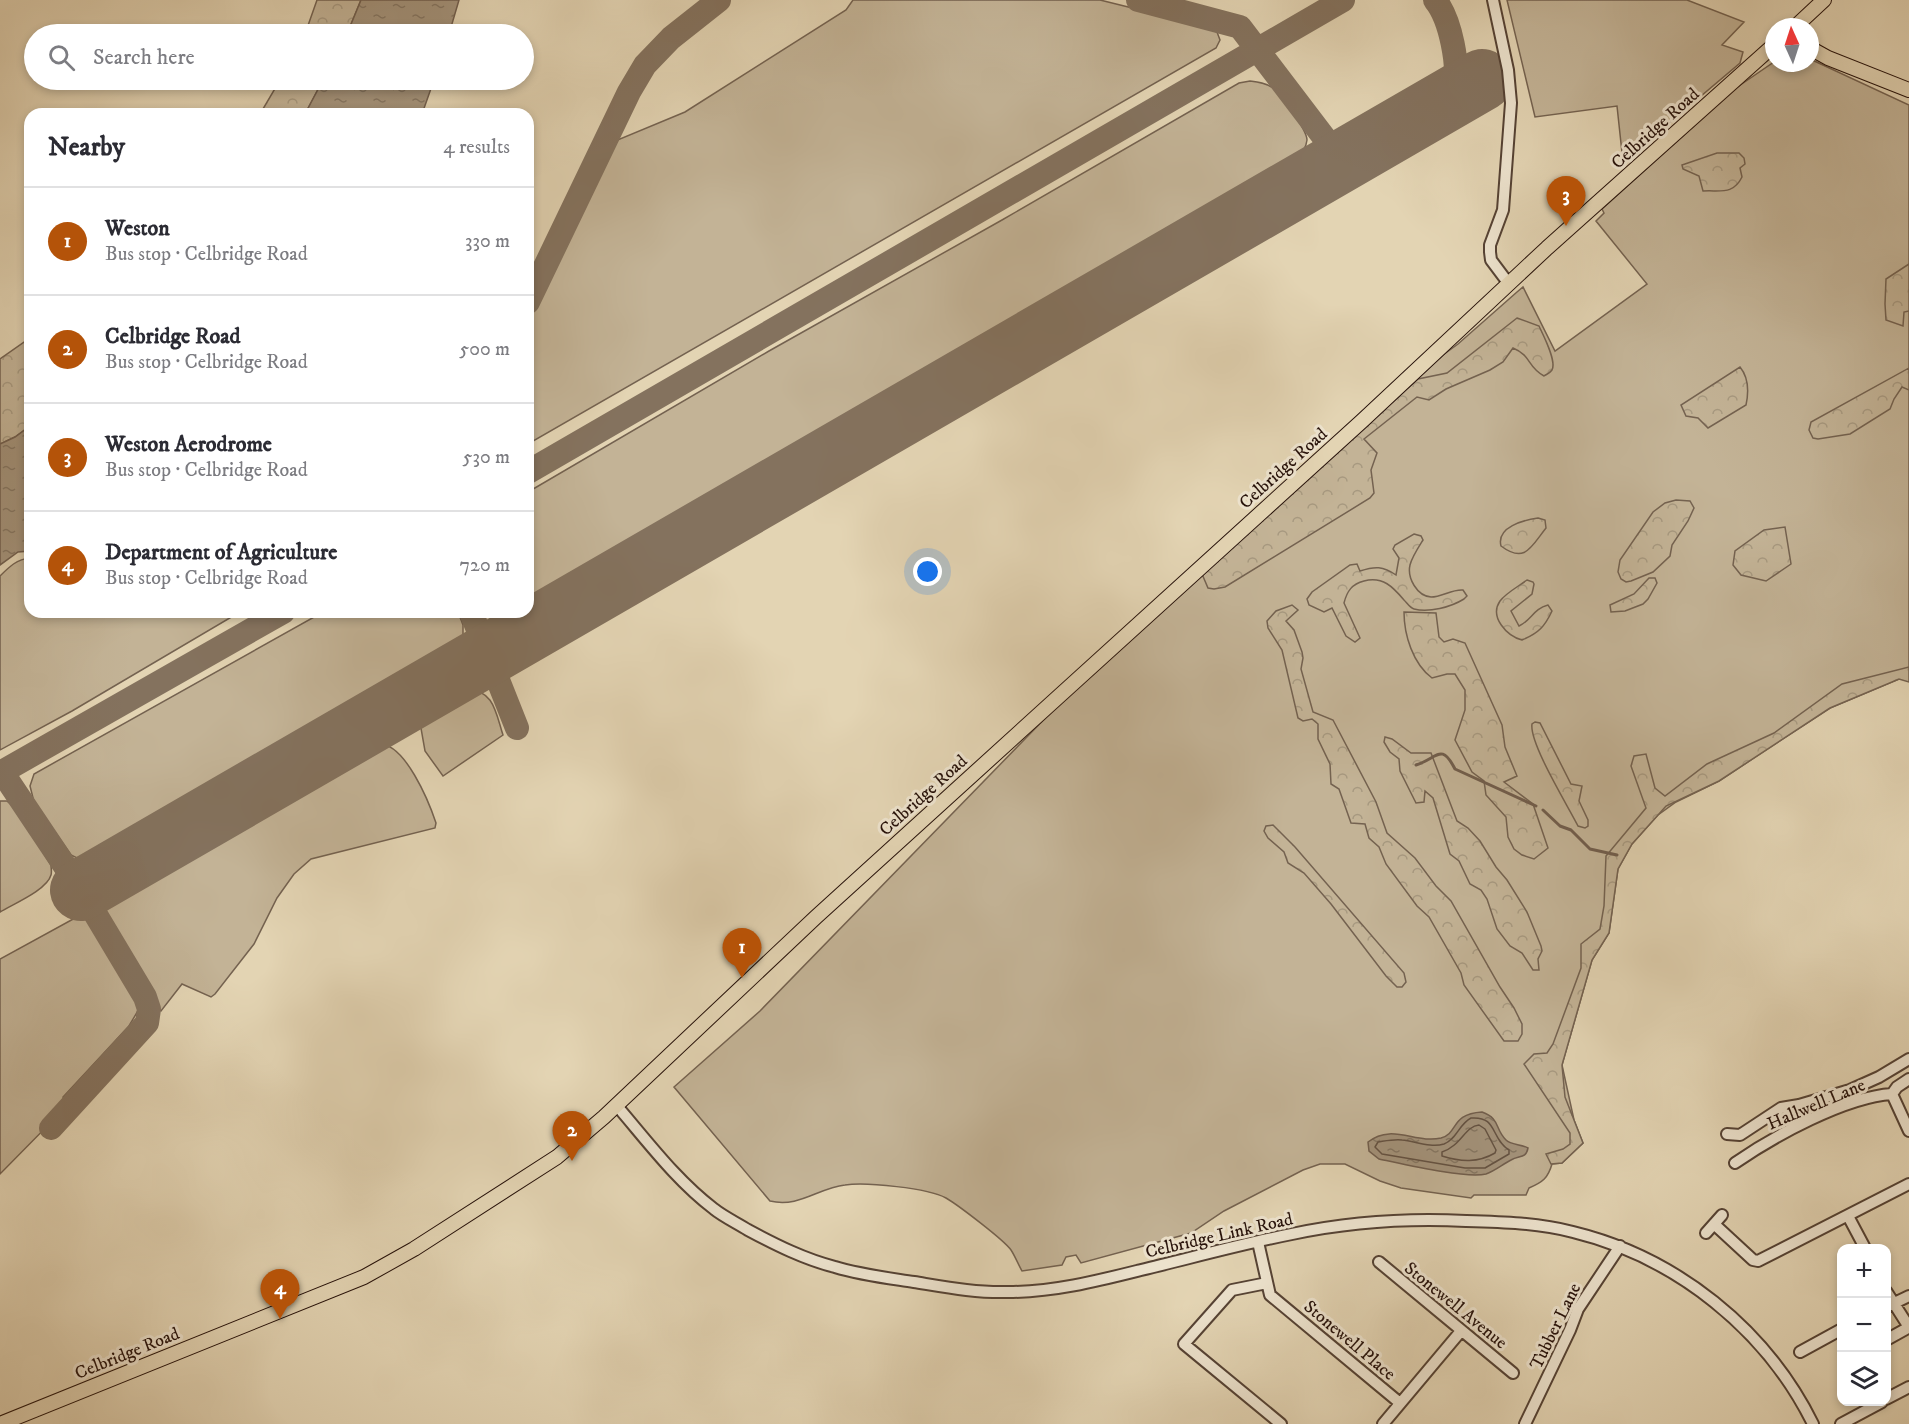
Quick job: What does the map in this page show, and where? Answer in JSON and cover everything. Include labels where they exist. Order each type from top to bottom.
[{"type":"main road","points":[[1804,18],[1824,0]]},
{"type":"main road","name":"Celbridge Road","points":[[0,1424],[378,1270],[557,1157],[617,1106],[776,954],[1765,53]]},
{"type":"main road","points":[[1819,53],[1909,90]]},
{"type":"street","points":[[1493,0],[1508,70],[1511,104],[1503,210],[1490,245],[1490,252],[1491,260],[1509,284]]},
{"type":"street","points":[[1727,1134],[1740,1135],[1781,1108],[1850,1090],[1879,1077],[1909,1059]]},
{"type":"street","name":"Hallwell Lane","points":[[1735,1163],[1766,1142],[1819,1116],[1875,1096],[1892,1095],[1897,1087],[1909,1079]]},
{"type":"street","points":[[1892,1095],[1909,1131]]},
{"type":"street","name":"Celbridge Link Road","points":[[617,1106],[670,1170],[717,1212],[774,1244],[800,1256],[837,1268],[956,1289],[997,1292],[1057,1289],[1257,1242],[1338,1226],[1384,1221],[1447,1220],[1544,1226],[1573,1232],[1620,1246],[1670,1270],[1693,1285],[1731,1316],[1767,1353],[1784,1374],[1813,1424]]},
{"type":"street","points":[[1722,1215],[1710,1229],[1753,1260],[1758,1261],[1909,1184]]},
{"type":"street","points":[[1848,1216],[1863,1244]]},
{"type":"street","name":"Stonewell Place","points":[[1257,1242],[1270,1295],[1400,1403]]},
{"type":"street","name":"Tubber Lane","points":[[1525,1424],[1578,1309],[1620,1246]]},
{"type":"street","name":"Stonewell Avenue","points":[[1378,1263],[1513,1373]]},
{"type":"street","points":[[1267,1283],[1232,1290],[1184,1344],[1281,1424]]},
{"type":"street","points":[[1891,1305],[1909,1296]]},
{"type":"street","points":[[1891,1306],[1905,1320],[1906,1329],[1891,1338]]},
{"type":"street","points":[[1383,1424],[1461,1331]]},
{"type":"street","points":[[1800,1352],[1837,1332]]},
{"type":"street","points":[[1891,1397],[1909,1387]]},
{"type":"street","points":[[1841,1424],[1873,1406]]},
{"type":"green space","points":[[317,0],[361,0],[351,24],[309,24]]},
{"type":"green space","points":[[853,0],[1100,0],[1205,26],[1217,32],[1220,40],[1216,48],[534,441],[534,310],[615,141],[685,112],[846,10]]},
{"type":"green space","points":[[1507,0],[1687,0],[1744,22],[1722,45],[1743,52],[1740,63],[1623,162],[1617,106],[1535,117]]},
{"type":"green space","points":[[1819,63],[1909,105],[1909,677],[1830,708],[1719,781],[1676,802],[1658,815],[1632,844],[1618,869],[1609,933],[1592,960],[1562,1065],[1574,1120],[1583,1143],[1562,1163],[1552,1164],[1547,1176],[1529,1188],[1526,1195],[1474,1195],[1471,1198],[1401,1188],[1380,1181],[1345,1164],[1320,1164],[1303,1170],[1224,1211],[1191,1233],[1081,1263],[1076,1255],[1066,1257],[1062,1265],[1022,1271],[1011,1250],[1000,1239],[946,1198],[937,1194],[897,1187],[855,1184],[835,1187],[790,1202],[770,1201],[674,1087],[760,1011],[1061,702],[1443,355],[1523,287],[1555,351],[1647,284],[1596,221],[1604,213],[1602,209],[1733,90],[1765,68],[1765,72],[1819,72]]},
{"type":"green space","points":[[1250,81],[1265,84],[1273,88],[1287,104],[1303,128],[1307,140],[1303,151],[1295,161],[1009,326],[873,408],[534,600],[534,488],[769,351],[1239,83]]},
{"type":"green space","points":[[274,90],[318,90],[308,108],[264,108]]},
{"type":"green space","points":[[1717,153],[1739,153],[1744,158],[1745,164],[1740,168],[1742,177],[1735,187],[1730,189],[1703,191],[1699,176],[1683,169],[1682,165]]},
{"type":"green space","points":[[1909,264],[1909,311],[1904,312],[1903,326],[1886,320],[1886,279]]},
{"type":"green space","points":[[1517,318],[1539,326],[1553,361],[1550,372],[1544,376],[1539,373],[1523,354],[1513,348],[1503,362],[1490,370],[1446,389],[1429,400],[1417,397],[1364,439],[1377,453],[1371,470],[1374,493],[1370,498],[1225,587],[1208,588],[1202,574],[1418,379],[1447,373]]},
{"type":"green space","points":[[24,342],[24,430],[0,444],[0,359]]},
{"type":"green space","points":[[1740,367],[1748,385],[1746,405],[1708,428],[1698,418],[1686,416],[1681,405]]},
{"type":"green space","points":[[1909,368],[1909,390],[1902,387],[1890,409],[1850,434],[1813,438],[1809,430],[1811,422]]},
{"type":"green space","points":[[1676,500],[1690,501],[1694,508],[1672,545],[1670,556],[1653,572],[1631,581],[1626,582],[1621,579],[1618,572],[1620,560],[1653,512],[1665,503]]},
{"type":"green space","points":[[1538,518],[1545,520],[1546,528],[1527,551],[1516,553],[1501,546],[1501,539],[1507,529]]},
{"type":"green space","points":[[1785,527],[1791,564],[1766,581],[1741,575],[1733,565],[1735,551],[1764,530]]},
{"type":"green space","points":[[1414,534],[1421,536],[1423,540],[1409,570],[1417,590],[1431,597],[1463,590],[1467,596],[1464,599],[1440,608],[1420,610],[1411,608],[1392,587],[1382,581],[1360,582],[1351,589],[1344,603],[1360,638],[1355,642],[1346,636],[1332,608],[1324,612],[1309,605],[1307,599],[1312,592],[1350,565],[1357,564],[1360,571],[1379,568],[1396,575],[1399,558],[1393,549],[1395,545]]},
{"type":"green space","points":[[24,559],[24,618],[230,618],[72,711],[0,750],[0,576],[17,562]]},
{"type":"green space","points":[[1649,578],[1655,578],[1657,583],[1643,604],[1625,611],[1611,612],[1610,605],[1634,594]]},
{"type":"green space","points":[[1527,580],[1534,584],[1532,594],[1511,611],[1519,626],[1543,607],[1548,605],[1552,611],[1541,628],[1522,640],[1516,638],[1501,625],[1497,607],[1506,595]]},
{"type":"green space","points":[[1292,605],[1298,610],[1286,621],[1294,630],[1302,652],[1301,669],[1313,712],[1333,720],[1376,802],[1387,833],[1415,858],[1436,886],[1451,901],[1522,1024],[1522,1034],[1518,1041],[1504,1041],[1464,985],[1461,973],[1429,917],[1417,906],[1386,864],[1379,847],[1369,838],[1365,824],[1351,823],[1339,789],[1331,784],[1330,764],[1318,739],[1318,724],[1312,719],[1303,721],[1298,718],[1282,650],[1268,628],[1267,621],[1276,611]]},
{"type":"green space","points":[[1404,612],[1436,613],[1439,637],[1444,642],[1453,639],[1465,643],[1502,725],[1505,747],[1517,776],[1504,782],[1533,804],[1548,848],[1534,859],[1514,849],[1508,837],[1506,817],[1486,795],[1484,781],[1472,772],[1455,740],[1465,710],[1465,690],[1455,674],[1432,678],[1425,672],[1411,648]]},
{"type":"green space","points":[[312,618],[460,618],[463,625],[463,637],[457,644],[360,702],[91,853],[77,858],[71,855],[34,802],[30,786],[34,774]]},
{"type":"green space","points":[[1909,667],[1909,682],[1899,679],[1830,708],[1719,781],[1666,806],[1632,844],[1618,869],[1609,933],[1592,960],[1562,1065],[1565,1097],[1583,1143],[1562,1163],[1551,1164],[1546,1154],[1563,1149],[1570,1144],[1570,1133],[1524,1064],[1534,1054],[1547,1053],[1553,1044],[1581,968],[1581,944],[1600,929],[1604,906],[1606,856],[1646,808],[1631,766],[1634,756],[1646,754],[1655,788],[1665,796],[1707,764],[1774,733],[1842,684]]},
{"type":"green space","points":[[467,690],[476,691],[488,698],[496,711],[503,735],[443,776],[425,751],[419,717]]},
{"type":"green space","points":[[1540,723],[1571,784],[1582,786],[1579,801],[1588,820],[1588,826],[1585,828],[1578,826],[1543,759],[1533,733],[1532,724]]},
{"type":"green space","points":[[1385,737],[1392,739],[1411,753],[1431,753],[1457,821],[1468,828],[1480,841],[1527,912],[1541,946],[1542,951],[1538,959],[1539,970],[1533,970],[1522,953],[1510,946],[1497,929],[1487,899],[1481,890],[1470,884],[1459,861],[1450,854],[1433,798],[1425,791],[1424,802],[1416,803],[1400,771],[1399,759],[1390,752],[1384,742]]},
{"type":"green space","points":[[379,744],[389,746],[398,753],[415,775],[436,823],[435,828],[311,859],[294,874],[277,898],[254,944],[215,994],[211,997],[182,984],[161,1011],[153,1004],[135,969],[102,916],[101,907],[105,900]]},
{"type":"green space","points":[[0,801],[7,801],[17,810],[51,865],[51,875],[43,886],[0,912]]},
{"type":"green space","points":[[1273,825],[1295,847],[1404,973],[1406,982],[1402,987],[1397,987],[1386,976],[1331,904],[1304,873],[1288,863],[1284,852],[1268,838],[1264,831],[1266,826]]},
{"type":"green space","points":[[86,912],[96,922],[138,994],[139,1009],[129,1026],[63,1097],[68,1105],[0,1174],[0,959]]},
{"type":"water","points":[[361,0],[459,0],[452,24],[351,24]]},
{"type":"water","points":[[318,90],[430,90],[424,108],[308,108]]},
{"type":"water","points":[[24,430],[24,552],[18,552],[0,565],[0,444]]},
{"type":"water","points":[[1482,1112],[1495,1121],[1506,1140],[1528,1148],[1526,1154],[1489,1173],[1477,1175],[1434,1170],[1379,1159],[1369,1151],[1368,1142],[1386,1134],[1432,1139],[1447,1136],[1465,1116]]},
{"type":"waterway","points":[[1416,765],[1442,754],[1455,769],[1536,806]]},
{"type":"waterway","points":[[1543,810],[1560,826],[1571,830],[1590,849],[1617,855]]},
{"type":"taxiway","points":[[534,290],[629,92],[645,65],[671,38],[719,0]]},
{"type":"taxiway","points":[[1138,0],[1240,27],[1342,161]]},
{"type":"taxiway","points":[[534,469],[1343,0]]},
{"type":"taxiway","points":[[1435,0],[1445,19],[1453,44],[1456,69],[1453,90],[1437,107]]},
{"type":"taxiway","points":[[0,773],[272,618]]},
{"type":"taxiway","points":[[473,618],[517,728]]},
{"type":"taxiway","points":[[2,772],[81,890],[145,997],[149,1009],[147,1023],[51,1128]]},
{"type":"runway","points":[[81,890],[1482,80]]},
{"type":"place","name":"Weston Aerodrome","points":[[1566,226]]},
{"type":"place","name":"Weston","points":[[742,978]]},
{"type":"place","name":"Celbridge Road","points":[[572,1161]]},
{"type":"place","name":"Department of Agriculture","points":[[280,1319]]}]
